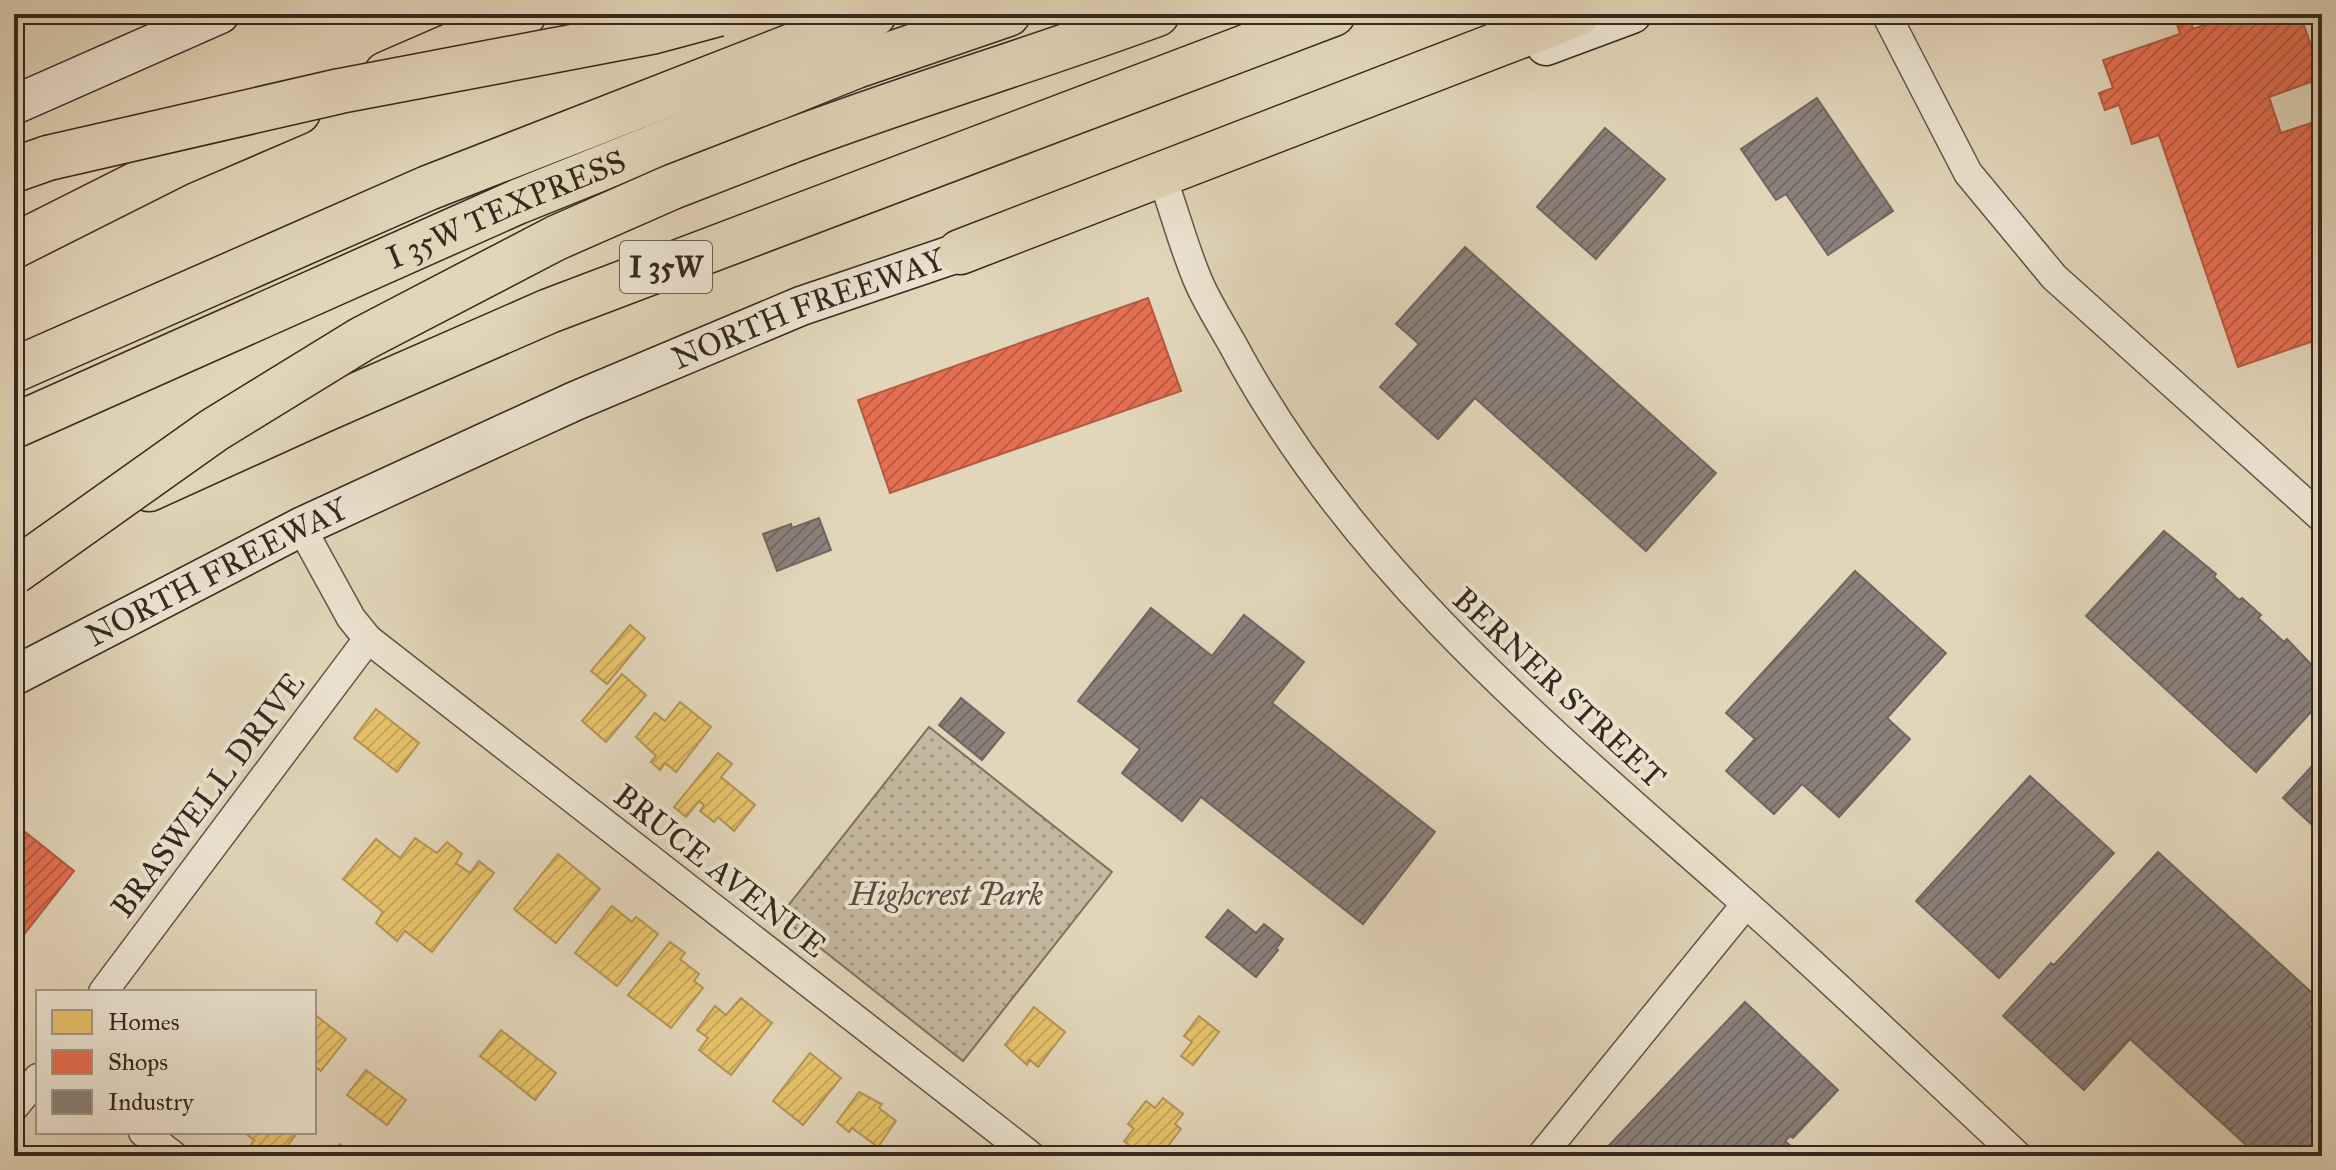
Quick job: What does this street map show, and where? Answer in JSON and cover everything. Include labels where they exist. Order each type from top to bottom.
[{"type":"highway","points":[[14,246],[177,164],[524,14]]},
{"type":"highway","points":[[31,164],[340,91],[651,32],[718,14]]},
{"type":"highway","name":"I 35W TEXPRESS","points":[[14,370],[428,188],[874,14]]},
{"type":"highway","name":"I 35W TEXPRESS","points":[[14,426],[517,202],[856,66],[1008,14]]},
{"type":"highway","points":[[14,572],[214,430],[362,339],[556,238],[672,187],[892,103],[1157,14]]},
{"type":"highway","name":"I 35W","points":[[14,555],[296,422],[549,311],[1333,14]]},
{"type":"highway","points":[[960,252],[1577,14]]},
{"type":"main road","points":[[14,105],[220,14]]},
{"type":"main road","name":"NORTH FREEWAY","points":[[14,676],[301,527],[575,401],[801,306],[1220,165],[1632,14]]},
{"type":"street","points":[[1886,14],[1968,173],[2054,277],[2322,518]]},
{"type":"street","name":"BERNER STREET","points":[[1164,183],[1200,284],[1262,398],[1365,542],[1430,614],[1530,712],[1746,904],[2018,1156]]},
{"type":"street","name":"BRUCE AVENUE","points":[[301,527],[351,618],[368,639],[1031,1156]]},
{"type":"street","name":"BRASWELL DRIVE","points":[[105,990],[368,639]]},
{"type":"street","points":[[1541,1156],[1746,904]]},
{"type":"street","points":[[14,1107],[36,1080]]},
{"type":"street","points":[[146,1134],[174,1156]]},
{"type":"green space","name":"Highcrest Park","points":[[929,727],[1112,872],[963,1061],[780,916]]},
{"type":"building: Homes","points":[[630,625],[645,638],[607,684],[591,671]]},
{"type":"building: Homes","points":[[622,674],[646,695],[606,742],[582,721]]},
{"type":"building: Homes","points":[[680,702],[711,727],[676,772],[665,763],[660,770],[651,762],[656,756],[636,737],[655,713],[665,721]]},
{"type":"building: Homes","points":[[376,709],[419,743],[397,772],[354,738]]},
{"type":"building: Homes","points":[[718,753],[732,764],[721,777],[755,805],[734,831],[718,817],[714,822],[700,811],[704,805],[699,801],[686,817],[674,807]]},
{"type":"building: Homes","points":[[415,838],[437,853],[447,842],[462,854],[456,863],[470,873],[479,861],[494,873],[432,952],[405,931],[397,941],[376,923],[383,912],[343,879],[376,839],[400,858]]},
{"type":"building: Homes","points":[[558,854],[600,889],[556,943],[514,909]]},
{"type":"building: Homes","points":[[612,906],[632,922],[636,917],[658,934],[617,986],[575,953]]},
{"type":"building: Homes","points":[[670,942],[685,953],[680,959],[699,974],[694,981],[703,988],[671,1028],[628,995]]},
{"type":"building: Homes","points":[[741,998],[772,1023],[731,1075],[699,1050],[708,1038],[697,1030],[715,1006],[726,1015]]},
{"type":"building: Homes","points":[[1034,1007],[1065,1032],[1038,1067],[1030,1060],[1027,1065],[1005,1045]]},
{"type":"building: Homes","points":[[316,1016],[346,1039],[321,1071],[316,1067]]},
{"type":"building: Homes","points":[[1199,1016],[1219,1032],[1193,1065],[1181,1056],[1192,1042],[1184,1036]]},
{"type":"building: Homes","points":[[501,1030],[556,1073],[535,1100],[480,1056]]},
{"type":"building: Homes","points":[[810,1053],[841,1078],[803,1125],[773,1101]]},
{"type":"building: Homes","points":[[366,1070],[406,1100],[387,1125],[347,1095]]},
{"type":"building: Homes","points":[[859,1092],[882,1104],[879,1108],[896,1121],[878,1147],[852,1128],[849,1132],[837,1122]]},
{"type":"building: Homes","points":[[1163,1098],[1183,1114],[1175,1124],[1181,1129],[1160,1156],[1143,1156],[1124,1141],[1134,1129],[1128,1124],[1146,1101],[1155,1108]]},
{"type":"building: Homes","points":[[246,1134],[296,1134],[279,1156],[264,1147],[260,1153],[251,1145],[254,1140]]},
{"type":"building: Homes","points":[[340,1144],[355,1156],[331,1156]]},
{"type":"building: Shops","points":[[2174,14],[2189,14],[2193,29],[2237,14],[2300,14],[2322,78],[2269,97],[2281,133],[2311,123],[2322,155],[2322,338],[2238,367],[2159,135],[2132,144],[2119,105],[2105,110],[2099,93],[2113,88],[2103,60],[2180,34]]},
{"type":"building: Shops","points":[[1148,298],[1181,391],[890,493],[858,400]]},
{"type":"building: Shops","points":[[14,823],[74,871],[14,947]]},
{"type":"building: Industry","points":[[1817,98],[1893,211],[1828,255],[1786,194],[1776,200],[1741,149]]},
{"type":"building: Industry","points":[[1605,128],[1665,179],[1596,259],[1537,207]]},
{"type":"building: Industry","points":[[1465,247],[1716,473],[1646,551],[1475,398],[1438,439],[1380,387],[1419,344],[1396,324]]},
{"type":"building: Industry","points":[[819,518],[831,550],[777,571],[763,534]]},
{"type":"building: Industry","points":[[2164,531],[2216,574],[2214,577],[2239,600],[2242,598],[2261,615],[2258,618],[2284,642],[2287,639],[2322,676],[2322,700],[2256,772],[2086,616]]},
{"type":"building: Industry","points":[[1855,571],[1946,653],[1887,718],[1910,739],[1839,817],[1802,784],[1774,814],[1726,771],[1755,739],[1726,713]]},
{"type":"building: Industry","points":[[1151,608],[1212,656],[1244,615],[1304,662],[1272,703],[1435,832],[1363,924],[1201,797],[1182,821],[1122,773],[1140,749],[1078,701]]},
{"type":"building: Industry","points":[[961,698],[1004,733],[982,760],[939,725]]},
{"type":"building: Industry","points":[[2322,755],[2322,834],[2283,798]]},
{"type":"building: Industry","points":[[2030,776],[2114,853],[1999,978],[1916,901]]},
{"type":"building: Industry","points":[[2158,852],[2322,1002],[2322,1009],[2308,1024],[2322,1037],[2322,1156],[2258,1156],[2130,1039],[2084,1090],[2003,1016]]},
{"type":"building: Industry","points":[[1228,910],[1256,933],[1264,924],[1283,939],[1256,977],[1206,937]]},
{"type":"building: Industry","points":[[1745,1002],[1838,1090],[1793,1138],[1790,1136],[1785,1141],[1802,1156],[1599,1156]]}]
